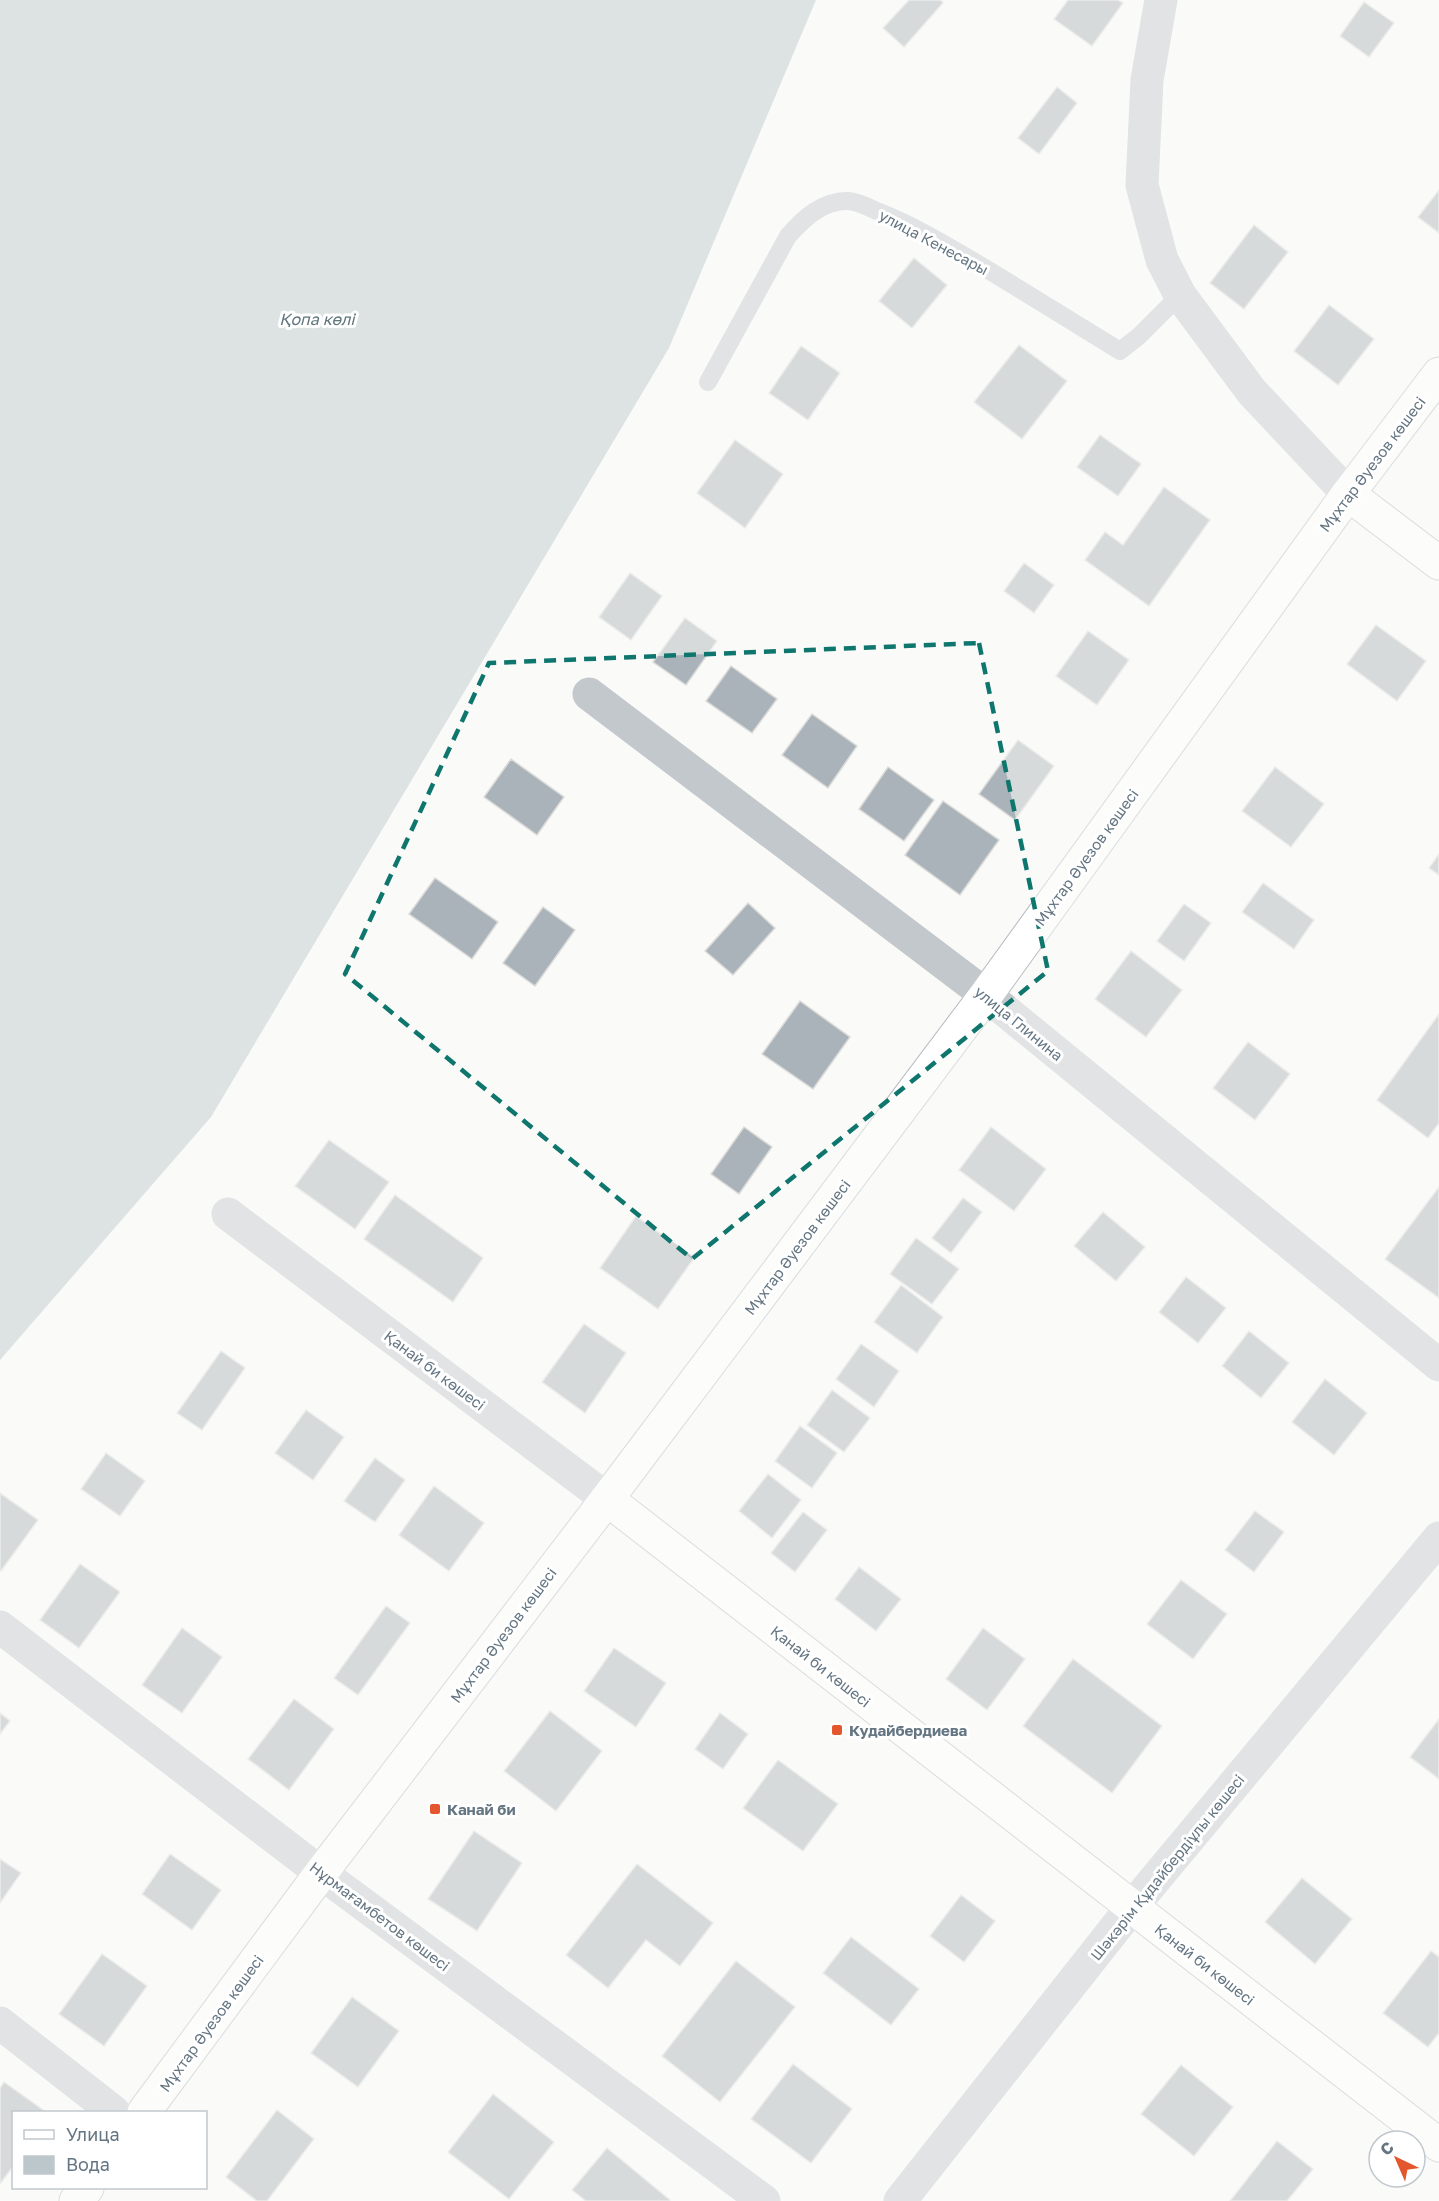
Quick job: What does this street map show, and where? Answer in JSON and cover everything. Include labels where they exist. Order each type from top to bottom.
[{"type":"main road","name":"Мұхтар Әуезов көшесі","points":[[145,2111],[321,1873],[607,1499],[986,995],[1347,494],[1439,374]]},
{"type":"main road","points":[[1347,494],[1439,563]]},
{"type":"main road","name":"Қанай би көшесі","points":[[607,1499],[1439,2145]]},
{"type":"main road","points":[[76,2201],[85,2189]]},
{"type":"street","points":[[1161,0],[1147,80],[1142,185],[1162,260],[1180,295],[1252,392],[1347,494]]},
{"type":"street","name":"улица Глинина","points":[[589,694],[986,995],[1439,1365]]},
{"type":"street","name":"Қанай би көшесі","points":[[228,1214],[607,1499]]},
{"type":"street","name":"Шәкәрім Құдайбердіұлы көшесі","points":[[900,2201],[1132,1907],[1439,1538]]},
{"type":"street","name":"Нұрмағамбетов көшесі","points":[[0,1627],[321,1873],[764,2201]]},
{"type":"street","points":[[0,2023],[113,2111]]},
{"type":"lane","name":"улица Кенесары","points":[[708,382],[788,236],[807,217],[832,202],[851,201],[892,217],[929,236],[994,273],[1120,351],[1139,336],[1180,295]]},
{"type":"highlighted area","points":[[979,643],[1048,971],[692,1259],[345,974],[489,663]]},
{"type":"water","name":"Қопа көлі","points":[[0,0],[816,0],[669,348],[211,1117],[0,1360]]},
{"type":"building","points":[[909,0],[941,0],[943,3],[904,47],[883,28]]},
{"type":"building","points":[[1068,0],[1118,0],[1123,3],[1092,46],[1054,19]]},
{"type":"building","points":[[1364,2],[1394,23],[1369,57],[1340,36]]},
{"type":"building","points":[[1057,87],[1077,103],[1039,154],[1018,138]]},
{"type":"building","points":[[1439,190],[1439,233],[1418,217]]},
{"type":"building","points":[[1254,225],[1288,252],[1244,309],[1210,283]]},
{"type":"building","points":[[914,258],[947,285],[912,328],[879,301]]},
{"type":"building","points":[[1329,305],[1374,339],[1338,385],[1294,351]]},
{"type":"building","points":[[1019,345],[1067,381],[1022,439],[974,402]]},
{"type":"building","points":[[801,346],[840,373],[808,420],[769,393]]},
{"type":"building","points":[[1100,435],[1141,464],[1118,496],[1077,467]]},
{"type":"building","points":[[735,440],[783,474],[745,528],[697,493]]},
{"type":"building","points":[[1164,487],[1210,520],[1149,606],[1085,560],[1105,532],[1123,545]]},
{"type":"building","points":[[1024,563],[1054,585],[1034,613],[1004,591]]},
{"type":"building","points":[[630,573],[662,596],[631,640],[599,617]]},
{"type":"building","points":[[685,618],[717,641],[686,685],[653,662]]},
{"type":"building","points":[[1376,625],[1426,661],[1397,701],[1347,664]]},
{"type":"building","points":[[1088,631],[1129,660],[1097,705],[1056,676]]},
{"type":"building","points":[[731,666],[777,699],[752,733],[706,701]]},
{"type":"building","points":[[812,714],[857,746],[828,788],[782,755]]},
{"type":"building","points":[[1018,740],[1054,766],[1015,820],[979,794]]},
{"type":"building","points":[[511,759],[564,797],[537,835],[484,797]]},
{"type":"building","points":[[888,767],[934,800],[904,841],[859,809]]},
{"type":"building","points":[[1275,767],[1324,804],[1291,847],[1242,811]]},
{"type":"building","points":[[943,801],[999,840],[960,895],[905,855]]},
{"type":"building","points":[[1439,854],[1439,875],[1429,868]]},
{"type":"building","points":[[435,878],[498,922],[472,959],[409,914]]},
{"type":"building","points":[[1263,883],[1314,920],[1294,949],[1242,912]]},
{"type":"building","points":[[748,903],[775,928],[733,975],[705,951]]},
{"type":"building","points":[[1184,904],[1211,923],[1184,961],[1157,941]]},
{"type":"building","points":[[543,907],[575,930],[535,986],[503,963]]},
{"type":"building","points":[[1131,951],[1182,990],[1146,1037],[1095,999]]},
{"type":"building","points":[[800,1001],[850,1037],[813,1089],[762,1054]]},
{"type":"building","points":[[1439,1014],[1439,1123],[1428,1138],[1377,1100]]},
{"type":"building","points":[[1248,1042],[1290,1074],[1255,1120],[1213,1088]]},
{"type":"building","points":[[744,1127],[772,1147],[739,1194],[711,1174]]},
{"type":"building","points":[[991,1127],[1046,1169],[1014,1211],[959,1170]]},
{"type":"building","points":[[329,1140],[389,1182],[355,1229],[295,1186]]},
{"type":"building","points":[[1439,1187],[1439,1298],[1385,1259]]},
{"type":"building","points":[[395,1195],[483,1258],[453,1302],[364,1239]]},
{"type":"building","points":[[963,1198],[982,1212],[951,1253],[932,1238]]},
{"type":"building","points":[[1103,1212],[1145,1247],[1116,1281],[1074,1246]]},
{"type":"building","points":[[636,1216],[694,1258],[658,1309],[600,1268]]},
{"type":"building","points":[[916,1238],[959,1269],[932,1304],[890,1274]]},
{"type":"building","points":[[1186,1277],[1226,1308],[1198,1343],[1159,1312]]},
{"type":"building","points":[[901,1285],[943,1317],[917,1353],[874,1322]]},
{"type":"building","points":[[584,1324],[626,1353],[585,1413],[542,1382]]},
{"type":"building","points":[[1249,1331],[1289,1363],[1261,1398],[1222,1366]]},
{"type":"building","points":[[861,1344],[899,1371],[874,1407],[836,1379]]},
{"type":"building","points":[[221,1351],[245,1368],[202,1430],[177,1413]]},
{"type":"building","points":[[1325,1379],[1367,1413],[1334,1455],[1292,1422]]},
{"type":"building","points":[[832,1390],[870,1418],[844,1452],[807,1425]]},
{"type":"building","points":[[306,1410],[344,1437],[313,1480],[275,1453]]},
{"type":"building","points":[[800,1426],[837,1453],[812,1488],[775,1461]]},
{"type":"building","points":[[106,1453],[145,1481],[120,1516],[81,1489]]},
{"type":"building","points":[[375,1458],[405,1480],[375,1522],[344,1501]]},
{"type":"building","points":[[768,1474],[801,1500],[772,1538],[739,1511]]},
{"type":"building","points":[[434,1486],[484,1523],[449,1571],[399,1535]]},
{"type":"building","points":[[0,1493],[38,1520],[1,1571],[0,1570]]},
{"type":"building","points":[[1255,1511],[1284,1532],[1254,1572],[1225,1550]]},
{"type":"building","points":[[803,1512],[827,1530],[795,1572],[771,1553]]},
{"type":"building","points":[[80,1564],[120,1592],[79,1648],[40,1620]]},
{"type":"building","points":[[859,1567],[901,1599],[876,1631],[835,1599]]},
{"type":"building","points":[[1181,1580],[1227,1614],[1193,1659],[1147,1624]]},
{"type":"building","points":[[386,1606],[410,1623],[358,1695],[334,1678]]},
{"type":"building","points":[[182,1628],[222,1657],[182,1713],[142,1685]]},
{"type":"building","points":[[983,1628],[1025,1659],[987,1710],[946,1679]]},
{"type":"building","points":[[614,1648],[666,1683],[636,1727],[584,1691]]},
{"type":"building","points":[[1073,1659],[1162,1726],[1112,1793],[1023,1726]]},
{"type":"building","points":[[294,1699],[334,1729],[289,1790],[248,1759]]},
{"type":"building","points":[[550,1711],[602,1751],[556,1811],[504,1771]]},
{"type":"building","points":[[0,1713],[10,1721],[0,1734]]},
{"type":"building","points":[[720,1713],[748,1734],[723,1769],[695,1749]]},
{"type":"building","points":[[1439,1719],[1439,1779],[1410,1757]]},
{"type":"building","points":[[778,1760],[838,1804],[803,1851],[743,1808]]},
{"type":"building","points":[[474,1831],[522,1863],[477,1931],[428,1899]]},
{"type":"building","points":[[170,1854],[221,1890],[192,1930],[142,1894]]},
{"type":"building","points":[[0,1859],[21,1873],[0,1903]]},
{"type":"building","points":[[637,1864],[713,1923],[680,1966],[646,1940],[608,1988],[566,1955]]},
{"type":"building","points":[[1302,1878],[1352,1919],[1315,1964],[1265,1922]]},
{"type":"building","points":[[961,1895],[995,1921],[964,1962],[930,1936]]},
{"type":"building","points":[[851,1937],[919,1989],[891,2025],[823,1973]]},
{"type":"building","points":[[1431,1951],[1439,1957],[1439,2033],[1428,2047],[1383,2013]]},
{"type":"building","points":[[102,1954],[147,1986],[104,2046],[59,2014]]},
{"type":"building","points":[[736,1961],[795,2007],[720,2102],[662,2056]]},
{"type":"building","points":[[352,1997],[399,2031],[358,2087],[311,2053]]},
{"type":"building","points":[[793,2064],[852,2109],[811,2163],[751,2119]]},
{"type":"building","points":[[1181,2065],[1233,2107],[1194,2156],[1141,2114]]},
{"type":"building","points":[[4,2082],[45,2111],[12,2111],[12,2168],[0,2184],[0,2088]]},
{"type":"building","points":[[493,2094],[554,2142],[509,2199],[448,2152]]},
{"type":"building","points":[[277,2110],[314,2139],[267,2201],[257,2201],[226,2177]]},
{"type":"building","points":[[1277,2141],[1313,2169],[1287,2201],[1230,2201]]},
{"type":"building","points":[[607,2148],[670,2200],[586,2201],[572,2190]]},
{"type":"place","name":"Кудайбердиева","points":[[837,1730]]},
{"type":"place","name":"Канай би","points":[[435,1809]]}]
